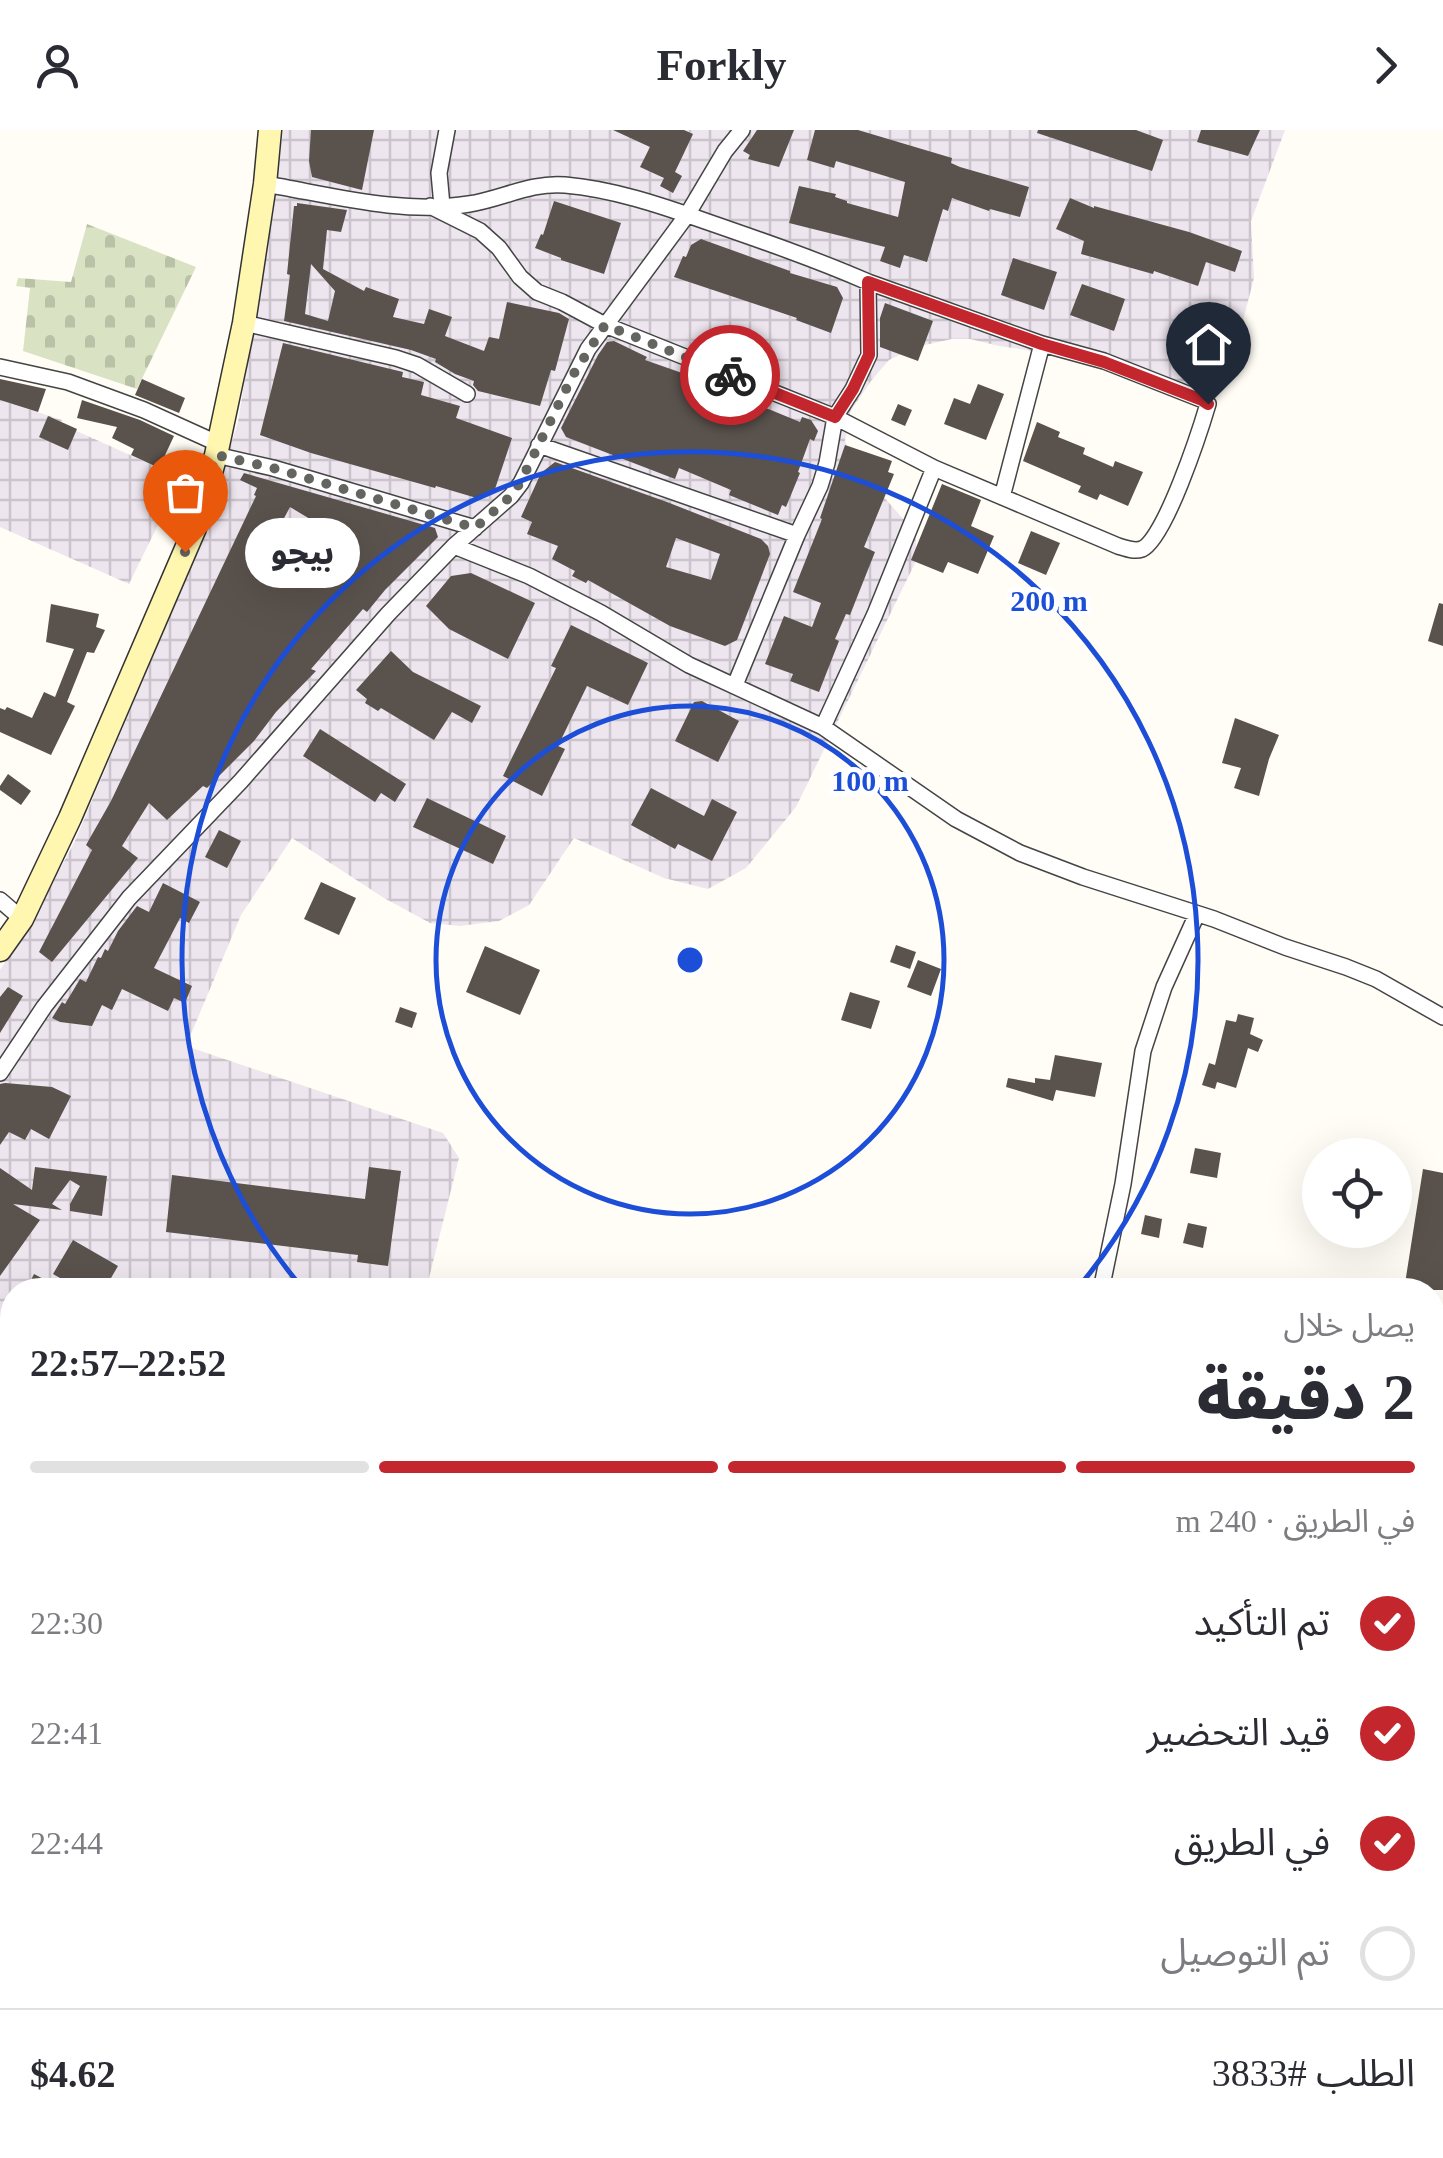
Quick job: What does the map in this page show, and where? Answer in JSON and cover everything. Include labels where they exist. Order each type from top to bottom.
[{"type":"main road","points":[[0,950],[22,919],[70,818],[195,528],[217,449],[244,323],[270,130]]},
{"type":"street","points":[[436,206],[447,130]]},
{"type":"street","points":[[0,1073],[44,1007],[129,898],[240,781],[388,614],[454,546],[511,496],[573,375],[605,325],[688,215],[725,151],[742,130]]},
{"type":"street","points":[[265,184],[385,204],[436,206],[470,204],[538,185],[564,184],[601,190],[796,253],[1042,344],[1104,362],[1208,404],[1159,530],[1143,548],[1118,546],[934,468],[835,417],[605,325],[537,292],[480,231],[436,206]]},
{"type":"street","points":[[735,685],[820,486],[835,417],[869,355],[868,282]]},
{"type":"street","points":[[244,323],[396,358],[417,365],[466,394]]},
{"type":"street","points":[[1002,497],[1042,344]]},
{"type":"street","points":[[0,367],[68,382],[144,410],[217,449],[273,468],[475,528]]},
{"type":"street","points":[[539,446],[797,536]]},
{"type":"street","points":[[823,727],[875,614],[934,468]]},
{"type":"street","points":[[454,546],[542,583],[689,664],[823,727],[956,819],[1020,853],[1346,967],[1443,1016]]},
{"type":"street","points":[[0,900],[22,919]]},
{"type":"street","points":[[1103,1278],[1123,1184],[1143,1051],[1164,988],[1197,914]]},
{"type":"shaded area","points":[[283,130],[1285,130],[1251,221],[1254,278],[1235,351],[1217,381],[1199,390],[1113,363],[952,339],[916,347],[889,360],[871,381],[850,412],[845,441],[855,465],[915,532],[917,559],[796,807],[746,868],[708,889],[664,878],[574,838],[529,905],[499,921],[460,926],[430,923],[292,838],[241,915],[186,1046],[443,1133],[459,1158],[429,1278],[0,1278],[0,970],[74,843],[196,555],[238,422]]},
{"type":"shaded area","points":[[0,400],[62,420],[61,424],[170,473],[177,486],[129,584],[0,527]]},
{"type":"green space","points":[[87,224],[196,267],[137,389],[23,351],[30,288],[16,286],[18,278],[71,282]]},
{"type":"building","points":[[311,130],[374,130],[362,190],[312,177]]},
{"type":"building","points":[[613,130],[684,130],[693,134],[675,172],[682,176],[673,193],[660,186],[664,178],[640,167],[650,147]]},
{"type":"building","points":[[757,130],[794,130],[779,167],[748,159],[750,155],[743,151]]},
{"type":"building","points":[[815,130],[858,130],[952,158],[951,163],[960,167],[1029,187],[1020,217],[952,198],[948,211],[943,209],[927,262],[904,255],[900,268],[880,261],[885,247],[789,223],[799,186],[836,194],[847,203],[898,217],[905,182],[836,161],[834,168],[807,160]]},
{"type":"building","points":[[1136,130],[1163,140],[1152,171],[1037,133]]},
{"type":"building","points":[[1201,130],[1260,130],[1248,156],[1197,142]]},
{"type":"building","points":[[1070,198],[1242,251],[1235,272],[1206,262],[1198,286],[1081,254],[1084,241],[1056,229]]},
{"type":"building","points":[[554,201],[621,223],[604,274],[535,248]]},
{"type":"building","points":[[297,206],[347,210],[341,232],[327,230],[323,269],[364,291],[366,287],[399,299],[393,317],[424,324],[429,309],[452,317],[445,336],[484,351],[489,337],[499,339],[507,302],[559,313],[569,319],[555,371],[551,370],[540,406],[478,391],[474,381],[411,350],[284,321]],"holes":[[[311,264],[335,291],[328,321],[305,314]]]},
{"type":"building","points":[[701,239],[837,287],[843,298],[831,333],[674,277],[683,256]]},
{"type":"building","points":[[1013,258],[1057,272],[1044,310],[1001,295]]},
{"type":"building","points":[[1082,284],[1125,299],[1114,331],[1070,315]]},
{"type":"building","points":[[885,303],[933,321],[918,361],[880,347],[880,318]]},
{"type":"building","points":[[614,341],[647,357],[645,360],[742,394],[800,422],[802,417],[811,420],[818,431],[814,441],[810,439],[786,507],[782,505],[778,515],[679,468],[675,479],[566,437],[561,428],[598,355],[607,342]]},
{"type":"building","points":[[283,343],[403,372],[402,377],[424,382],[421,395],[460,406],[456,418],[512,438],[495,489],[480,499],[311,453],[260,435]]},
{"type":"building","points":[[0,379],[46,389],[38,412],[0,400]]},
{"type":"building","points":[[142,379],[185,398],[179,413],[135,395]]},
{"type":"building","points":[[978,384],[1004,394],[986,440],[944,424],[954,398],[970,404]]},
{"type":"building","points":[[82,400],[174,436],[159,468],[131,455],[134,449],[112,438],[117,427],[77,418]]},
{"type":"building","points":[[898,404],[912,410],[905,426],[891,420]]},
{"type":"building","points":[[48,416],[77,429],[68,450],[39,437]]},
{"type":"building","points":[[1037,422],[1060,432],[1058,437],[1085,448],[1083,454],[1113,467],[1115,461],[1143,472],[1128,506],[1100,494],[1097,500],[1078,492],[1081,486],[1023,461]]},
{"type":"building","points":[[845,445],[892,461],[888,472],[894,474],[864,547],[875,552],[850,615],[846,614],[835,639],[839,641],[819,692],[790,681],[793,674],[765,664],[784,616],[812,627],[821,603],[793,592]]},
{"type":"building","points":[[555,462],[761,539],[770,554],[737,640],[725,646],[670,626],[588,580],[586,583],[572,576],[575,571],[552,559],[558,546],[527,534],[532,522],[521,517],[541,473]],"holes":[[[676,538],[720,554],[711,580],[666,567]]]},
{"type":"building","points":[[244,473],[435,528],[438,537],[367,612],[363,609],[311,669],[316,671],[207,788],[203,786],[167,820],[149,803],[122,846],[138,858],[52,962],[39,952],[92,850],[86,845],[111,801],[256,496],[257,488],[240,480]],"holes":[[[290,507],[315,522],[300,552],[274,537]]]},
{"type":"building","points":[[942,484],[981,500],[971,526],[994,536],[978,574],[948,562],[943,573],[911,560]]},
{"type":"building","points":[[1031,531],[1060,543],[1046,575],[1018,563]]},
{"type":"building","points":[[471,573],[535,603],[508,659],[449,629],[426,606],[451,576]]},
{"type":"building","points":[[1439,603],[1443,604],[1443,646],[1428,641]]},
{"type":"building","points":[[51,604],[99,614],[96,627],[105,630],[94,653],[87,652],[67,702],[75,706],[51,755],[0,732],[0,708],[7,707],[32,718],[44,692],[55,697],[74,649],[46,642]]},
{"type":"building","points":[[571,625],[648,663],[628,705],[587,686],[558,746],[565,749],[542,796],[503,776],[556,668],[551,666]]},
{"type":"building","points":[[391,651],[413,672],[481,706],[472,723],[452,712],[434,740],[381,708],[378,711],[365,703],[367,699],[356,690]]},
{"type":"building","points":[[702,701],[739,721],[718,762],[675,741],[694,702]]},
{"type":"building","points":[[1235,718],[1279,735],[1259,796],[1234,788],[1241,768],[1222,763]]},
{"type":"building","points":[[320,729],[406,784],[395,802],[381,793],[375,802],[303,756]]},
{"type":"building","points":[[8,774],[31,791],[21,805],[0,790]]},
{"type":"building","points":[[651,788],[704,816],[712,799],[737,812],[712,861],[678,844],[675,849],[631,825]]},
{"type":"building","points":[[427,798],[506,836],[493,864],[413,827]]},
{"type":"building","points":[[219,830],[241,841],[227,868],[205,857]]},
{"type":"building","points":[[321,882],[356,898],[339,935],[304,919]]},
{"type":"building","points":[[163,883],[200,902],[189,923],[180,918],[154,968],[192,986],[185,1003],[174,998],[168,1011],[122,989],[112,1010],[102,1005],[92,1026],[52,1018],[80,979],[86,982],[98,957],[105,949],[108,951],[137,906],[149,912]]},
{"type":"building","points":[[896,945],[916,952],[910,969],[890,962]]},
{"type":"building","points":[[485,946],[540,970],[520,1015],[466,992]]},
{"type":"building","points":[[918,960],[941,969],[931,996],[907,987]]},
{"type":"building","points":[[8,987],[23,996],[0,1033],[0,997]]},
{"type":"building","points":[[850,992],[880,1001],[871,1029],[841,1020]]},
{"type":"building","points":[[400,1007],[417,1013],[412,1028],[395,1022]]},
{"type":"building","points":[[1238,1014],[1254,1018],[1250,1034],[1263,1040],[1258,1052],[1248,1048],[1236,1088],[1217,1082],[1215,1089],[1202,1085],[1209,1063],[1215,1065],[1226,1020],[1236,1022]]},
{"type":"building","points":[[1055,1055],[1102,1063],[1095,1097],[1056,1090],[1053,1101],[1006,1087],[1008,1078],[1035,1083],[1035,1078],[1050,1080]]},
{"type":"building","points":[[0,1084],[52,1087],[71,1096],[49,1139],[31,1129],[25,1140],[9,1132],[0,1145]]},
{"type":"building","points":[[1195,1148],[1221,1153],[1217,1178],[1190,1173]]},
{"type":"building","points":[[35,1167],[107,1176],[102,1216],[70,1211],[80,1186],[70,1180],[52,1204],[62,1210],[13,1204],[40,1220],[0,1276],[0,1168],[32,1190]]},
{"type":"building","points":[[369,1167],[401,1171],[388,1266],[357,1262],[358,1255],[166,1232],[172,1175],[365,1199]]},
{"type":"building","points":[[1423,1169],[1443,1173],[1443,1278],[1406,1278]]},
{"type":"building","points":[[1145,1215],[1162,1219],[1159,1238],[1141,1234]]},
{"type":"building","points":[[1188,1223],[1207,1227],[1203,1248],[1183,1243]]},
{"type":"building","points":[[73,1240],[118,1266],[111,1278],[60,1278],[53,1274]]},
{"type":"way so far","points":[[185,552],[216,455],[475,528],[520,483],[573,375],[605,325],[730,375]]},
{"type":"place","name":"بيجو","points":[[185,552]]},
{"type":"route","points":[[730,375],[835,417],[869,355],[868,282],[1104,362],[1208,404]]}]
